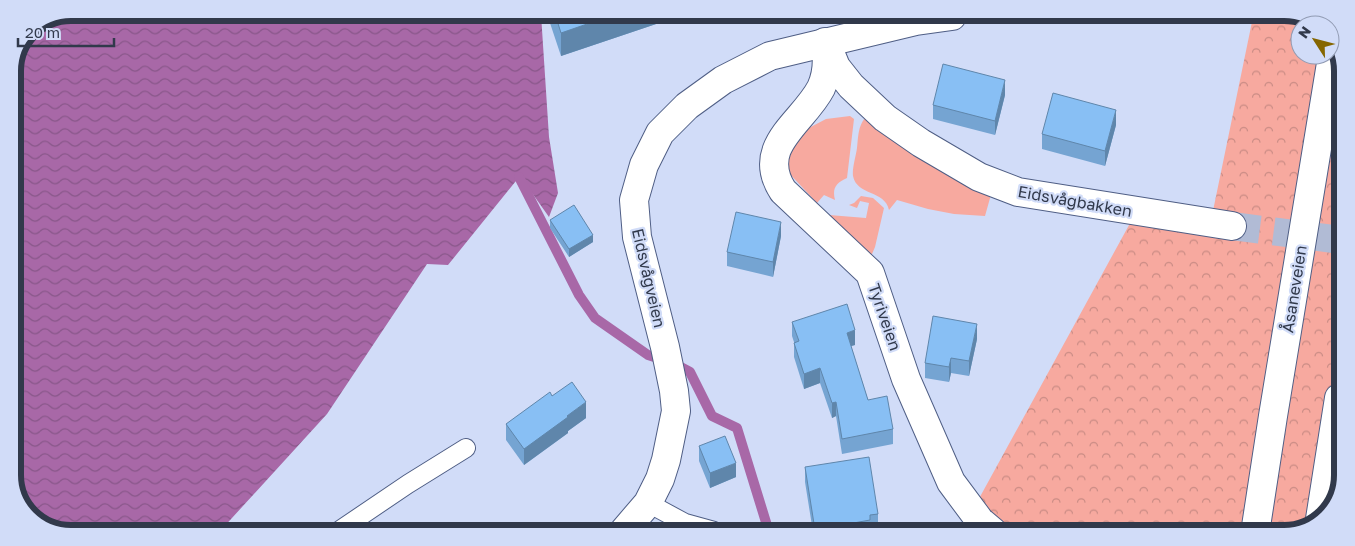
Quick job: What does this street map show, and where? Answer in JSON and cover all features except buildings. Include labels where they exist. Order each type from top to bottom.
[{"type":"main road","name":"Eidsvågveien","points":[[629,525],[648,503],[660,480],[676,411],[665,347],[637,237],[634,200],[644,165],[660,133],[687,106],[723,80],[770,56],[906,21]]},
{"type":"main road","name":"Eidsvågbakken","points":[[825,42],[836,67],[850,86],[885,118],[921,143],[979,177],[1018,192],[1232,226]]},
{"type":"main road","name":"Tyriveien","points":[[825,42],[827,55],[826,75],[821,88],[777,147],[774,158],[776,180],[783,191],[870,273],[906,379],[951,482],[985,525]]},
{"type":"main road","points":[[1321,65],[1326,94]]},
{"type":"main road","name":"Åsaneveien","points":[[1256,525],[1331,65]]},
{"type":"main road","points":[[1322,507],[1334,430]]},
{"type":"lane","points":[[347,525],[466,448]]},
{"type":"lane","points":[[648,503],[691,525]]},
{"type":"green space","points":[[1252,21],[1290,22],[1290,65],[1334,65],[1334,474],[1329,497],[1321,508],[1306,520],[1283,525],[966,525],[970,515],[1134,216],[1208,235]]},
{"type":"green space","points":[[850,116],[854,119],[847,178],[836,186],[834,192],[835,200],[824,195],[817,203],[788,172],[787,155],[805,130],[826,119]]},
{"type":"green space","points":[[865,118],[992,191],[985,216],[954,214],[897,200],[889,210],[882,199],[860,187],[853,176],[853,169],[859,132]]},
{"type":"green space","points":[[861,196],[873,198],[884,208],[875,247],[869,261],[829,215],[866,218],[869,203],[860,201],[857,208],[849,205]]},
{"type":"water","points":[[72,21],[541,21],[549,137],[558,193],[549,217],[520,176],[448,265],[427,264],[327,414],[226,525],[62,524],[49,520],[36,510],[28,500],[21,478],[21,72],[25,52],[36,36],[52,25]]},
{"type":"waterway","points":[[519,177],[579,295],[595,318],[648,355],[673,363],[690,372],[712,416],[737,428],[767,525]]},
{"type":"tunnel","points":[[1232,226],[1334,239]]}]
